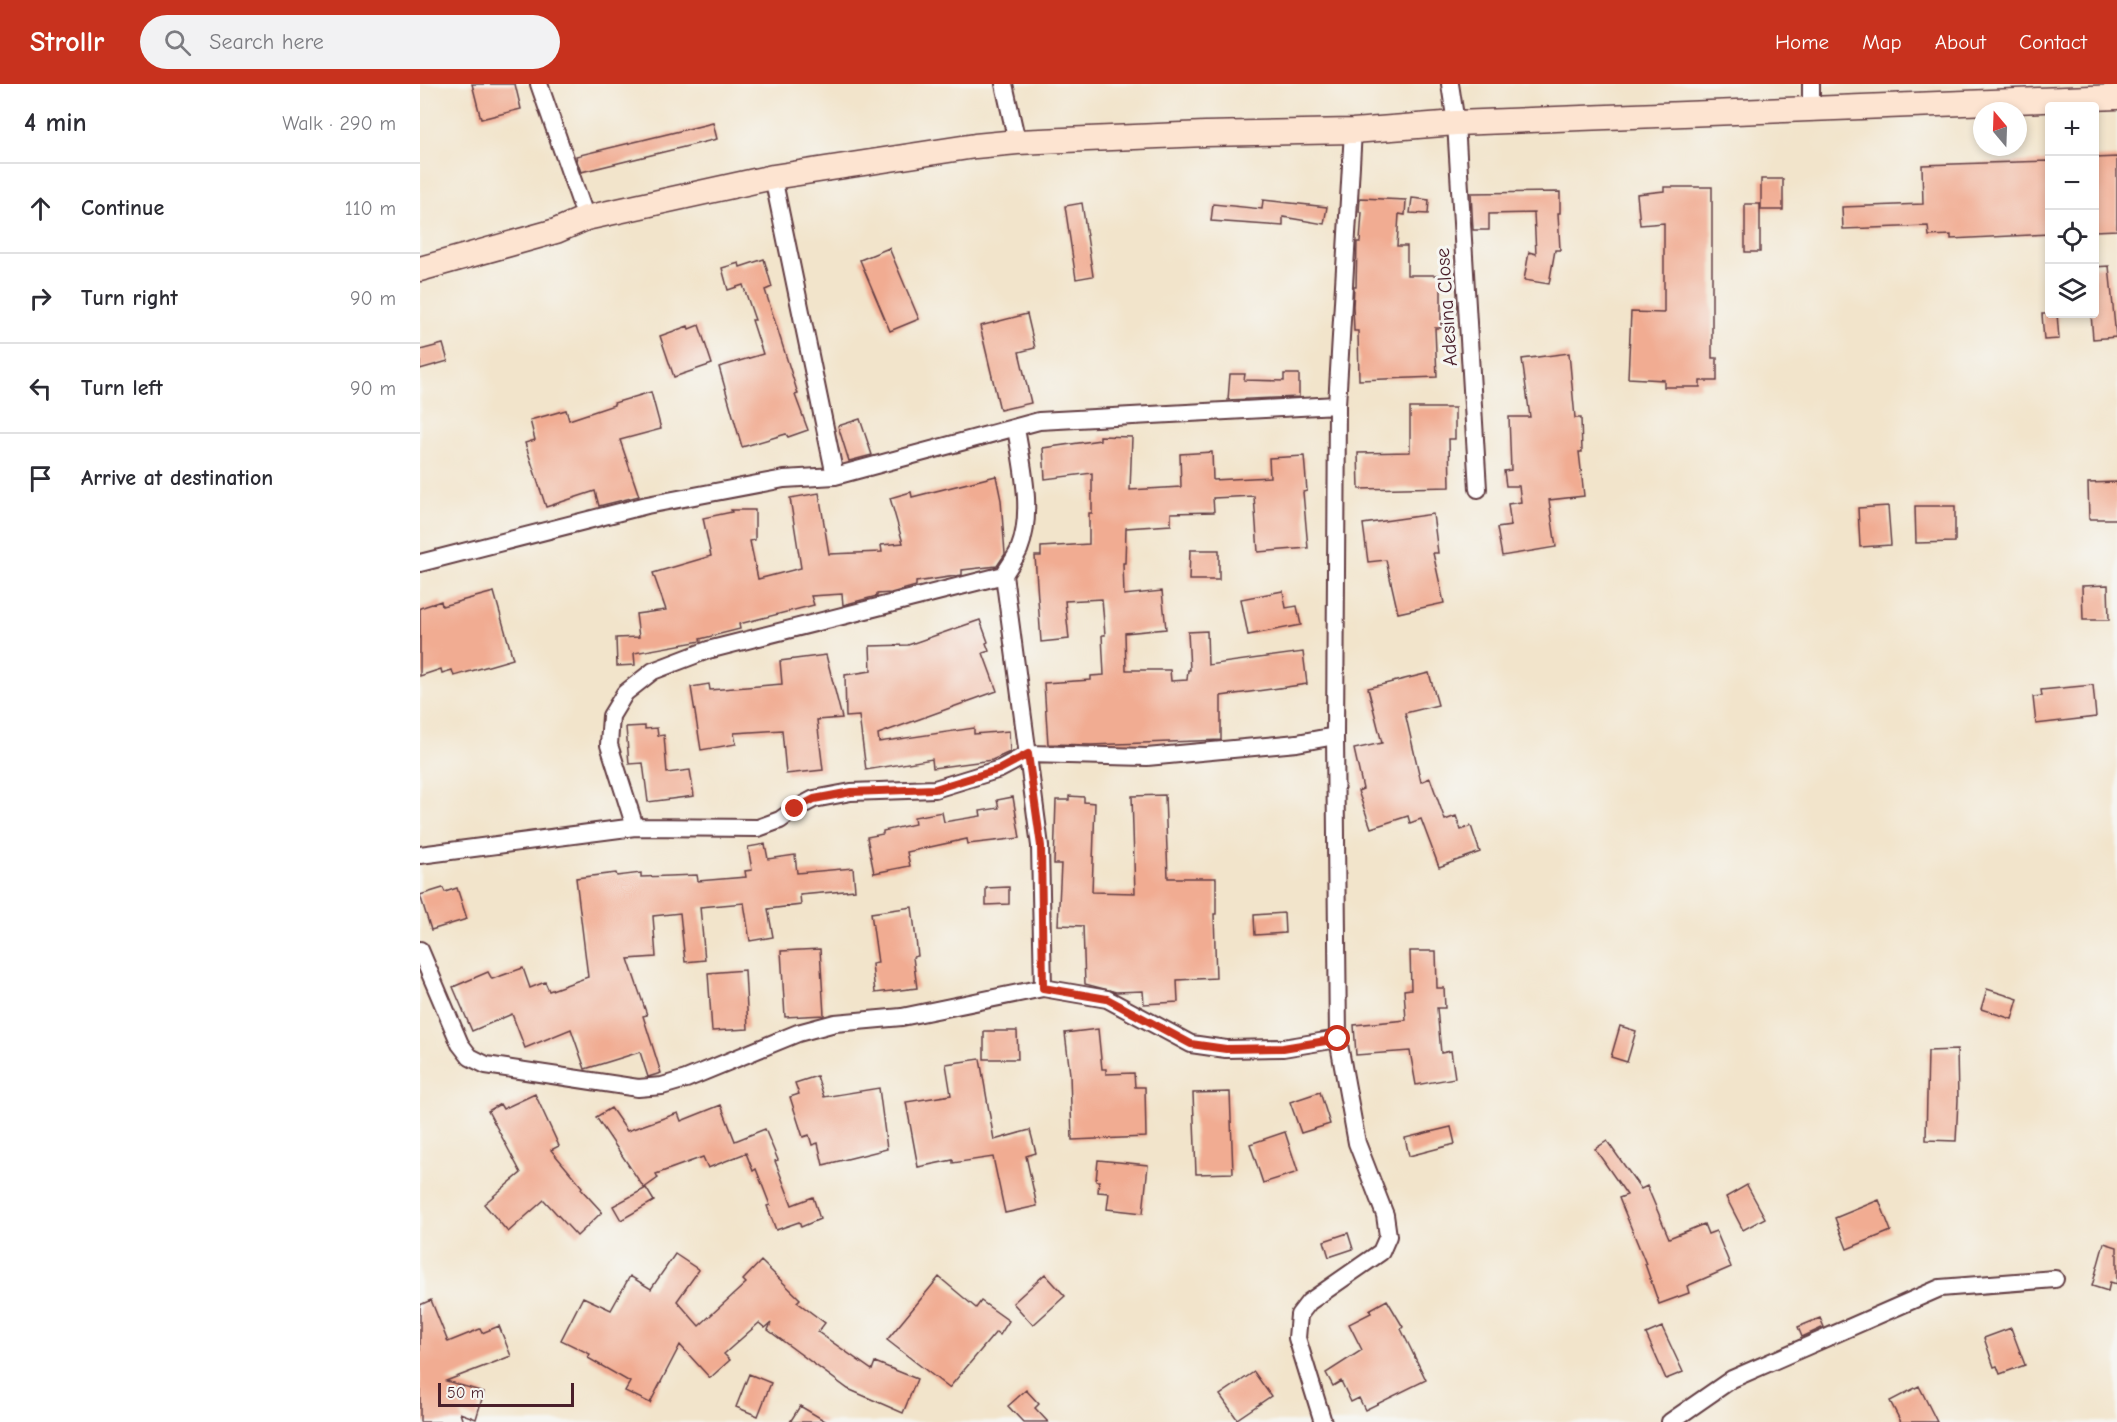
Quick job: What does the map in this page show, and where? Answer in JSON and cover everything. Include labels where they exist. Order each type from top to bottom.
[{"type":"main road","points":[[420,269],[556,231],[586,218],[773,177],[975,146],[1017,142],[1205,134],[1353,130],[1456,123],[2117,97]]},
{"type":"street","points":[[539,84],[586,218]]},
{"type":"street","points":[[1004,84],[1017,142]]},
{"type":"street","name":"Adesina Close","points":[[1450,84],[1456,123],[1478,489]]},
{"type":"street","points":[[1811,84],[1811,109]]},
{"type":"street","points":[[1323,1422],[1297,1338],[1299,1315],[1309,1302],[1381,1252],[1388,1236],[1385,1215],[1357,1143],[1338,1039],[1335,736],[1337,405],[1353,130]]},
{"type":"street","points":[[773,177],[835,476]]},
{"type":"street","points":[[420,563],[647,505],[784,479],[835,476],[1040,421],[1337,405]]},
{"type":"street","points":[[1016,428],[1025,481],[1025,527],[1018,551],[1004,575],[1041,846],[1043,988]]},
{"type":"street","points":[[635,827],[609,746],[611,716],[625,693],[653,671],[708,650],[1004,575]]},
{"type":"street","points":[[420,855],[635,827],[758,828],[780,820],[814,799],[851,792],[935,789],[1000,769],[1028,754],[1147,757],[1297,743],[1335,736]]},
{"type":"street","points":[[420,950],[460,1044],[470,1057],[486,1065],[638,1088],[662,1086],[798,1033],[835,1023],[902,1017],[1043,988],[1107,999],[1191,1044],[1226,1049],[1283,1048],[1338,1039]]},
{"type":"street","points":[[1670,1422],[1732,1379],[1940,1288],[2055,1279]]},
{"type":"building","points":[[472,84],[515,84],[521,109],[481,119]]},
{"type":"building","points":[[713,123],[717,139],[581,172],[577,161],[576,156]]},
{"type":"building","points":[[2117,157],[2117,230],[2099,231],[2099,158]]},
{"type":"building","points":[[2045,161],[2045,234],[1951,239],[1951,235],[1929,236],[1928,226],[1843,229],[1842,207],[1923,204],[1922,165]]},
{"type":"building","points":[[1761,179],[1783,179],[1783,210],[1761,210]]},
{"type":"building","points":[[1664,187],[1712,187],[1712,358],[1717,358],[1717,381],[1700,381],[1700,387],[1664,387],[1664,380],[1628,378],[1631,312],[1664,313],[1664,223],[1640,225],[1637,194],[1664,191]]},
{"type":"building","points":[[1560,192],[1560,213],[1558,213],[1560,250],[1555,250],[1549,284],[1524,280],[1529,252],[1536,254],[1534,213],[1489,214],[1489,230],[1473,230],[1471,193]]},
{"type":"building","points":[[1360,198],[1406,200],[1405,215],[1399,214],[1397,246],[1407,246],[1407,275],[1441,275],[1441,328],[1435,328],[1437,377],[1359,380],[1358,331],[1354,331],[1353,306],[1354,287],[1356,287],[1357,242],[1360,242],[1362,212],[1359,212]]},
{"type":"building","points":[[1412,198],[1429,200],[1428,214],[1410,213]]},
{"type":"building","points":[[1263,200],[1327,207],[1324,224],[1283,217],[1283,226],[1211,221],[1213,204],[1262,209]]},
{"type":"building","points":[[1082,203],[1093,276],[1076,279],[1065,206]]},
{"type":"building","points":[[1745,204],[1760,204],[1760,252],[1745,252]]},
{"type":"building","points":[[889,248],[919,319],[890,331],[860,260]]},
{"type":"building","points":[[764,259],[772,287],[765,290],[798,394],[795,395],[808,430],[742,447],[719,367],[763,354],[743,285],[728,290],[722,268],[739,263],[740,267]]},
{"type":"building","points":[[2109,266],[2116,337],[2093,339],[2091,318],[2099,318],[2099,267]]},
{"type":"building","points":[[1027,314],[1035,348],[1019,352],[1031,403],[1000,410],[980,326]]},
{"type":"building","points":[[2042,314],[2045,314],[2045,318],[2057,318],[2059,339],[2044,340]]},
{"type":"building","points":[[699,325],[712,364],[674,377],[660,336],[688,326],[689,329]]},
{"type":"building","points":[[443,344],[448,361],[420,369],[420,350]]},
{"type":"building","points":[[1569,353],[1575,418],[1581,418],[1582,452],[1579,452],[1584,496],[1549,500],[1556,547],[1502,556],[1497,528],[1511,526],[1508,504],[1521,502],[1519,486],[1506,486],[1504,471],[1511,470],[1509,417],[1530,417],[1522,359]]},
{"type":"building","points":[[1230,374],[1245,374],[1244,380],[1284,381],[1284,374],[1299,374],[1299,397],[1228,400]]},
{"type":"building","points":[[651,392],[661,429],[620,440],[639,496],[599,506],[595,491],[546,507],[525,443],[535,440],[530,420],[566,410],[569,420]]},
{"type":"building","points":[[1410,408],[1455,408],[1455,439],[1449,439],[1450,487],[1359,489],[1358,453],[1410,452]]},
{"type":"building","points":[[860,419],[872,455],[849,461],[838,426]]},
{"type":"building","points":[[1100,436],[1132,437],[1130,490],[1181,487],[1180,454],[1212,452],[1213,480],[1270,477],[1269,458],[1304,456],[1307,491],[1303,492],[1308,548],[1258,552],[1254,496],[1213,498],[1214,512],[1171,513],[1171,525],[1126,528],[1125,563],[1123,563],[1124,595],[1162,591],[1166,629],[1125,633],[1126,670],[1170,670],[1171,681],[1187,680],[1188,670],[1190,670],[1188,632],[1207,631],[1208,665],[1303,652],[1307,684],[1221,696],[1221,740],[1091,745],[1048,744],[1044,683],[1091,680],[1091,676],[1104,675],[1102,635],[1105,635],[1102,599],[1065,601],[1069,639],[1041,642],[1035,556],[1041,556],[1041,547],[1089,544],[1089,513],[1092,513],[1092,473],[1045,479],[1043,448],[1100,440]]},
{"type":"building","points":[[996,476],[1001,500],[1005,554],[997,566],[962,570],[962,575],[916,582],[916,586],[891,593],[877,594],[877,596],[843,605],[842,594],[811,596],[814,605],[739,624],[740,629],[700,639],[701,641],[634,653],[635,665],[617,666],[616,638],[639,637],[636,614],[666,610],[653,573],[711,556],[703,518],[732,512],[731,510],[755,510],[755,540],[750,541],[758,579],[801,568],[790,498],[819,493],[829,554],[882,552],[881,545],[903,543],[890,498],[911,492],[912,497]]},
{"type":"building","points":[[2117,482],[2117,519],[2089,519],[2088,483]]},
{"type":"building","points":[[1888,506],[1891,545],[1860,547],[1858,508]]},
{"type":"building","points":[[1915,506],[1955,506],[1955,542],[1916,543]]},
{"type":"building","points":[[1433,514],[1438,553],[1433,553],[1444,603],[1398,613],[1386,560],[1368,562],[1363,524]]},
{"type":"building","points":[[1190,550],[1219,550],[1219,580],[1189,580]]},
{"type":"building","points":[[2108,585],[2109,620],[2083,620],[2082,586]]},
{"type":"building","points":[[1283,591],[1286,608],[1297,606],[1301,625],[1248,635],[1241,599]]},
{"type":"building","points":[[494,592],[513,659],[454,676],[452,670],[442,673],[441,669],[420,676],[420,608],[441,601],[442,606]]},
{"type":"building","points":[[980,620],[989,651],[983,653],[997,691],[878,734],[879,742],[974,728],[974,734],[1009,731],[1010,752],[992,760],[933,768],[932,759],[866,770],[859,716],[846,717],[845,675],[871,671],[870,646],[908,645]]},
{"type":"building","points":[[826,655],[842,718],[817,720],[823,770],[786,774],[782,730],[734,733],[736,744],[701,750],[691,687],[709,684],[710,690],[782,684],[780,661]]},
{"type":"building","points":[[1429,673],[1438,705],[1405,713],[1421,782],[1430,778],[1445,820],[1456,816],[1461,830],[1471,826],[1480,852],[1439,867],[1421,819],[1410,823],[1408,816],[1371,828],[1358,791],[1363,789],[1354,749],[1382,743],[1368,688]]},
{"type":"building","points":[[2093,685],[2096,717],[2036,724],[2033,697],[2042,696],[2041,690]]},
{"type":"building","points":[[645,726],[645,729],[657,728],[658,736],[664,735],[667,773],[690,770],[694,796],[648,802],[643,763],[629,764],[626,727]]},
{"type":"building","points":[[1165,795],[1168,878],[1216,878],[1216,914],[1214,914],[1216,978],[1177,980],[1178,1002],[1144,1004],[1143,991],[1116,992],[1085,984],[1083,926],[1058,925],[1061,864],[1054,864],[1056,800],[1069,800],[1069,796],[1084,797],[1084,802],[1095,803],[1092,892],[1135,893],[1132,796]]},
{"type":"building","points":[[1013,797],[1020,838],[968,844],[967,839],[907,852],[910,866],[874,873],[867,837],[915,824],[914,817],[942,812],[944,822],[981,816],[980,811],[999,808],[997,800]]},
{"type":"building","points":[[765,844],[768,859],[795,855],[797,873],[853,868],[855,890],[800,895],[801,905],[768,909],[773,937],[750,941],[744,903],[700,907],[705,960],[685,962],[680,913],[653,916],[656,957],[628,959],[647,1015],[643,1016],[661,1073],[648,1077],[640,1052],[585,1069],[571,1029],[525,1048],[512,1014],[472,1031],[453,987],[488,972],[492,979],[523,968],[530,988],[545,982],[549,991],[588,977],[576,878],[616,873],[617,876],[641,873],[641,877],[697,875],[698,881],[746,877],[745,871],[752,870],[748,847]]},
{"type":"building","points":[[1009,887],[1009,904],[986,905],[986,888]]},
{"type":"building","points":[[443,888],[445,892],[457,888],[467,919],[431,930],[420,895]]},
{"type":"building","points":[[912,907],[918,956],[913,957],[917,988],[875,993],[872,964],[878,963],[871,913]]},
{"type":"building","points":[[1284,913],[1285,933],[1255,935],[1254,915]]},
{"type":"building","points":[[820,949],[824,1015],[785,1017],[781,951]]},
{"type":"building","points":[[1410,951],[1436,951],[1437,988],[1444,988],[1445,1008],[1437,1008],[1441,1053],[1451,1051],[1455,1078],[1416,1085],[1410,1051],[1356,1055],[1354,1025],[1406,1020],[1404,990],[1411,989]]},
{"type":"building","points":[[745,970],[748,1029],[712,1031],[708,973]]},
{"type":"building","points":[[1987,989],[2018,999],[2012,1019],[1981,1009]]},
{"type":"building","points":[[1620,1026],[1636,1031],[1627,1062],[1611,1057]]},
{"type":"building","points":[[1098,1029],[1102,1069],[1106,1069],[1106,1074],[1134,1073],[1135,1087],[1145,1087],[1146,1137],[1072,1140],[1070,1074],[1065,1033]]},
{"type":"building","points":[[984,1031],[1017,1031],[1018,1059],[984,1059]]},
{"type":"building","points":[[1957,1050],[1956,1141],[1926,1140],[1928,1051]]},
{"type":"building","points":[[980,1059],[994,1140],[1030,1130],[1036,1153],[1026,1156],[1037,1206],[1005,1213],[993,1157],[953,1163],[953,1160],[918,1167],[906,1102],[951,1095],[946,1064]]},
{"type":"building","points":[[817,1076],[824,1097],[879,1088],[887,1149],[823,1165],[818,1143],[812,1145],[809,1135],[803,1137],[790,1097],[799,1094],[795,1083]]},
{"type":"building","points":[[1230,1092],[1233,1173],[1196,1174],[1193,1093]]},
{"type":"building","points":[[1320,1092],[1330,1124],[1301,1133],[1290,1102]]},
{"type":"building","points":[[535,1094],[559,1146],[551,1150],[602,1212],[577,1236],[544,1200],[508,1232],[484,1204],[521,1173],[488,1111],[500,1104],[503,1109]]},
{"type":"building","points":[[721,1105],[735,1141],[765,1129],[778,1160],[775,1161],[792,1205],[813,1197],[820,1219],[801,1227],[799,1222],[776,1230],[767,1206],[770,1205],[756,1169],[753,1171],[746,1153],[708,1168],[703,1157],[656,1174],[658,1178],[644,1188],[596,1117],[611,1108],[627,1131],[678,1113],[681,1121]]},
{"type":"building","points":[[1451,1127],[1455,1144],[1409,1156],[1405,1138]]},
{"type":"building","points":[[1285,1132],[1298,1172],[1263,1183],[1250,1144]]},
{"type":"building","points":[[1607,1141],[1641,1189],[1647,1186],[1669,1238],[1704,1224],[1708,1234],[1716,1231],[1731,1267],[1687,1286],[1689,1293],[1659,1304],[1646,1264],[1619,1198],[1627,1195],[1595,1149]]},
{"type":"building","points":[[1098,1160],[1148,1165],[1143,1213],[1107,1209],[1109,1193],[1098,1192],[1099,1181],[1096,1181]]},
{"type":"building","points":[[1747,1185],[1765,1218],[1743,1230],[1726,1197]]},
{"type":"building","points":[[646,1188],[654,1201],[621,1220],[613,1206]]},
{"type":"building","points":[[1879,1200],[1891,1231],[1847,1249],[1835,1218]]},
{"type":"building","points":[[1348,1233],[1353,1249],[1329,1257],[1324,1241]]},
{"type":"building","points":[[2104,1243],[2117,1247],[2117,1284],[2110,1282],[2108,1291],[2092,1286]]},
{"type":"building","points":[[675,1254],[699,1270],[677,1301],[699,1326],[746,1283],[743,1280],[761,1261],[800,1299],[797,1302],[825,1323],[818,1332],[872,1370],[875,1362],[917,1379],[903,1413],[848,1389],[768,1330],[771,1323],[765,1328],[759,1323],[724,1354],[730,1360],[710,1378],[680,1345],[650,1403],[625,1391],[630,1382],[588,1358],[590,1354],[561,1340],[583,1297],[611,1310],[630,1276],[651,1289]]},
{"type":"building","points":[[1045,1274],[1065,1296],[1033,1325],[1013,1303]]},
{"type":"building","points":[[939,1277],[976,1308],[981,1301],[1009,1321],[1000,1335],[996,1332],[949,1388],[887,1340]]},
{"type":"building","points":[[431,1300],[448,1342],[480,1329],[482,1333],[499,1326],[511,1356],[446,1381],[484,1392],[476,1419],[460,1413],[463,1422],[420,1422],[420,1305]]},
{"type":"building","points":[[1387,1300],[1403,1327],[1401,1329],[1426,1380],[1365,1410],[1359,1398],[1351,1402],[1341,1381],[1333,1386],[1326,1373],[1362,1350],[1349,1324],[1371,1313],[1369,1310]]},
{"type":"building","points":[[1820,1318],[1824,1327],[1802,1337],[1798,1327]]},
{"type":"building","points":[[1662,1327],[1683,1372],[1666,1379],[1646,1334]]},
{"type":"building","points":[[2011,1328],[2025,1365],[2000,1374],[1997,1366],[1994,1367],[1984,1338]]},
{"type":"building","points":[[1254,1372],[1271,1396],[1237,1419],[1220,1395]]},
{"type":"building","points":[[749,1374],[771,1383],[758,1416],[736,1407]]},
{"type":"building","points":[[1919,1386],[1937,1422],[1901,1422],[1890,1401]]},
{"type":"building","points":[[1026,1390],[1039,1404],[1035,1408],[1048,1422],[1023,1422],[1008,1406]]},
{"type":"building","points":[[800,1406],[827,1422],[790,1422]]},
{"type":"route","points":[[795,809],[814,799],[851,792],[935,789],[1000,769],[1028,754],[1041,846],[1043,988],[1107,999],[1191,1044],[1226,1049],[1283,1048],[1338,1039]]}]
